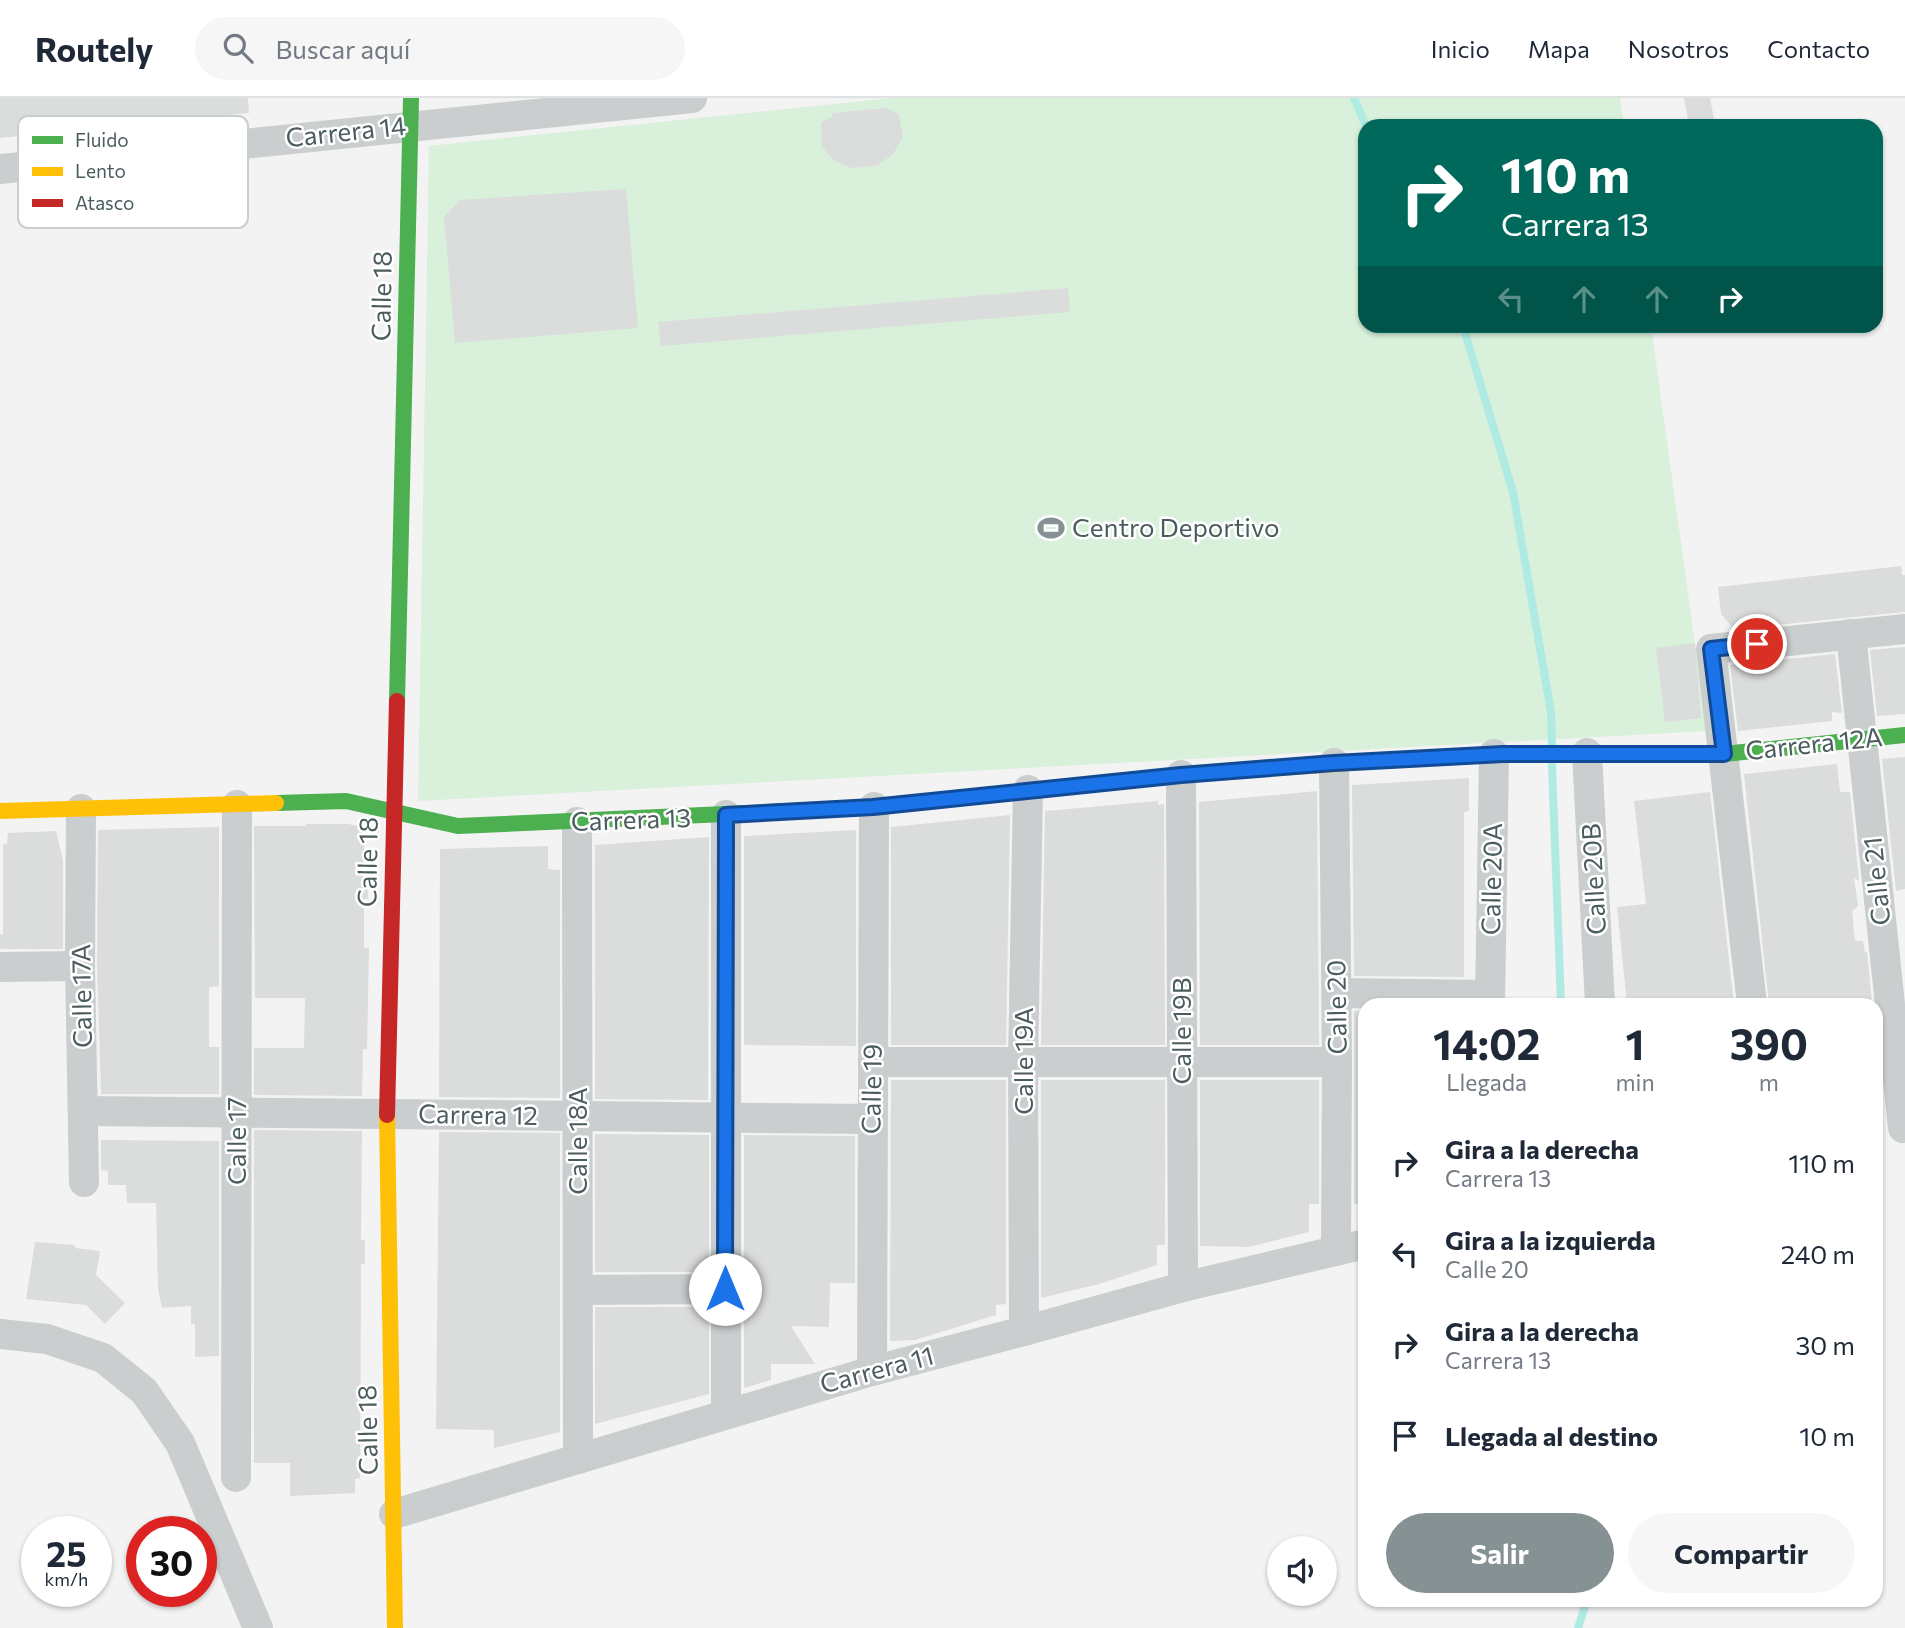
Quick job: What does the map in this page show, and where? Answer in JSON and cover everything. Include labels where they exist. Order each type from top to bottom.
[{"type":"street","name":"Carrera 14","points":[[248,135],[410,112],[692,98]]},
{"type":"street","name":"Calle 18","points":[[395,1628],[387,1114],[410,112]]},
{"type":"street","name":"Carrera 14","points":[[0,169],[18,166]]},
{"type":"street","points":[[1751,998],[1711,649],[1905,629]]},
{"type":"street","name":"Calle 21","points":[[1851,634],[1895,1129]]},
{"type":"street","name":"Carrera 12A","points":[[1724,754],[1905,735]]},
{"type":"street","name":"Calle 20B","points":[[1583,753],[1600,998]]},
{"type":"street","name":"Carrera 13","points":[[0,811],[346,801],[458,826],[873,807],[1181,775],[1334,763],[1498,754],[1724,754]]},
{"type":"street","name":"Calle 20A","points":[[1490,998],[1498,754]]},
{"type":"street","name":"Calle 20","points":[[1334,763],[1337,1062],[1351,1247]]},
{"type":"street","name":"Calle 19B","points":[[1181,775],[1183,1287]]},
{"type":"street","name":"Calle 19A","points":[[1024,1331],[1023,1062],[1028,790]]},
{"type":"street","name":"Calle 17","points":[[236,1477],[237,805]]},
{"type":"street","name":"Calle 19","points":[[872,1371],[873,807]]},
{"type":"street","name":"Calle 17A","points":[[81,809],[80,966],[84,1182]]},
{"type":"street","points":[[726,815],[726,1414]]},
{"type":"street","name":"Calle 18A","points":[[577,822],[578,1459]]},
{"type":"street","points":[[0,967],[80,966]]},
{"type":"street","points":[[1337,993],[1446,998]]},
{"type":"street","points":[[873,1062],[1337,1062]]},
{"type":"street","name":"Carrera 12","points":[[84,1111],[871,1119]]},
{"type":"street","name":"Carrera 11","points":[[394,1514],[872,1371],[1183,1287],[1351,1247]]},
{"type":"street","points":[[578,1290],[725,1289]]},
{"type":"street","points":[[0,1334],[47,1339],[103,1358],[144,1391],[180,1443],[258,1628]]},
{"type":"green space","name":"Centro Deportivo","points":[[891,98],[1620,98],[1623,119],[1358,119],[1358,333],[1652,333],[1707,731],[418,801],[429,146]]},
{"type":"building","points":[[0,98],[248,98],[249,113],[219,116],[18,116],[18,136],[0,138]]},
{"type":"building","points":[[1684,98],[1710,98],[1714,119],[1688,119]]},
{"type":"building","points":[[887,108],[899,115],[903,137],[893,154],[877,166],[852,168],[835,161],[822,147],[821,122],[832,117],[832,113]]},
{"type":"building","points":[[626,189],[638,328],[455,343],[444,217],[460,200]]},
{"type":"building","points":[[1068,288],[1070,312],[661,346],[658,322]]},
{"type":"building","points":[[1901,566],[1902,575],[1905,575],[1905,612],[1734,629],[1721,614],[1718,587]]},
{"type":"building","points":[[1695,643],[1701,718],[1665,722],[1656,648]]},
{"type":"building","points":[[1905,647],[1905,714],[1877,716],[1870,650]]},
{"type":"building","points":[[1835,654],[1842,713],[1832,712],[1832,721],[1738,731],[1730,665]]},
{"type":"building","points":[[1905,757],[1905,889],[1896,891],[1882,759]]},
{"type":"building","points":[[1837,764],[1840,792],[1850,792],[1859,881],[1854,878],[1858,906],[1852,911],[1855,941],[1863,941],[1865,953],[1867,951],[1871,998],[1768,998],[1744,774]]},
{"type":"building","points":[[1469,778],[1469,811],[1464,812],[1464,977],[1354,976],[1352,785]]},
{"type":"building","points":[[1317,791],[1319,1045],[1200,1045],[1199,802]]},
{"type":"building","points":[[1710,792],[1733,998],[1626,998],[1617,907],[1646,904],[1634,801]]},
{"type":"building","points":[[1158,801],[1158,805],[1164,804],[1165,1045],[1041,1045],[1045,811]]},
{"type":"building","points":[[1010,815],[1006,1045],[891,1045],[891,827]]},
{"type":"building","points":[[348,824],[364,827],[364,874],[368,874],[368,899],[364,899],[364,948],[369,948],[367,1049],[363,1049],[362,1096],[254,1095],[254,1048],[304,1048],[305,998],[255,998],[254,826]]},
{"type":"building","points":[[219,827],[219,986],[209,987],[209,1047],[219,1047],[219,1094],[101,1094],[97,966],[98,830]]},
{"type":"building","points":[[856,830],[856,1046],[744,1045],[744,836]]},
{"type":"building","points":[[56,831],[63,860],[63,949],[0,949],[0,934],[3,934],[3,844],[7,844],[8,833]]},
{"type":"building","points":[[709,837],[708,1100],[595,1099],[595,845]]},
{"type":"building","points":[[548,846],[548,869],[560,870],[560,1098],[439,1097],[440,849]]},
{"type":"building","points":[[1354,1011],[1358,1011],[1358,1204],[1354,1204]]},
{"type":"building","points":[[891,1080],[1006,1080],[1006,1304],[996,1305],[996,1315],[915,1340],[890,1341]]},
{"type":"building","points":[[1041,1080],[1165,1080],[1165,1245],[1157,1245],[1157,1265],[1099,1284],[1041,1298]]},
{"type":"building","points":[[1200,1080],[1319,1080],[1319,1204],[1309,1204],[1309,1232],[1249,1247],[1200,1246]]},
{"type":"building","points":[[254,1130],[362,1131],[361,1240],[365,1240],[365,1264],[361,1264],[360,1478],[355,1479],[355,1493],[290,1496],[290,1463],[254,1463]]},
{"type":"building","points":[[439,1132],[560,1133],[560,1432],[494,1448],[494,1430],[436,1429]]},
{"type":"building","points":[[595,1134],[709,1135],[709,1272],[595,1272]]},
{"type":"building","points":[[744,1135],[855,1136],[855,1283],[830,1283],[829,1327],[791,1326],[815,1364],[771,1364],[771,1380],[744,1388]]},
{"type":"building","points":[[101,1140],[219,1141],[219,1356],[195,1357],[195,1324],[191,1324],[191,1306],[162,1308],[158,1289],[156,1203],[127,1203],[126,1185],[108,1185],[108,1171],[101,1170]]},
{"type":"building","points":[[35,1242],[75,1245],[75,1248],[100,1251],[96,1275],[125,1303],[105,1324],[86,1305],[26,1299]]},
{"type":"building","points":[[595,1307],[709,1307],[709,1394],[595,1424]]},
{"type":"waterway","points":[[1354,98],[1363,119]]},
{"type":"waterway","points":[[1465,333],[1513,492],[1551,712],[1552,746]]},
{"type":"waterway","points":[[1552,766],[1561,998]]},
{"type":"waterway","points":[[1578,1628],[1585,1607]]},
{"type":"traffic: fast","points":[[397,701],[411,98]]},
{"type":"traffic: fast","points":[[1405,759],[1503,754],[1724,754],[1905,735]]},
{"type":"traffic: fast","points":[[276,803],[346,801],[458,826],[835,809]]},
{"type":"traffic: slow","points":[[835,809],[1181,775],[1405,759]]},
{"type":"traffic: slow","points":[[0,811],[276,803]]},
{"type":"traffic: slow","points":[[387,1115],[395,1628]]},
{"type":"traffic: jam","points":[[387,1115],[397,701]]},
{"type":"place","name":"Centro Deportivo","points":[[1051,528]]},
{"type":"route","points":[[725,1289],[726,815],[873,807],[1181,775],[1334,763],[1503,754],[1724,754],[1711,649],[1757,644]]}]
